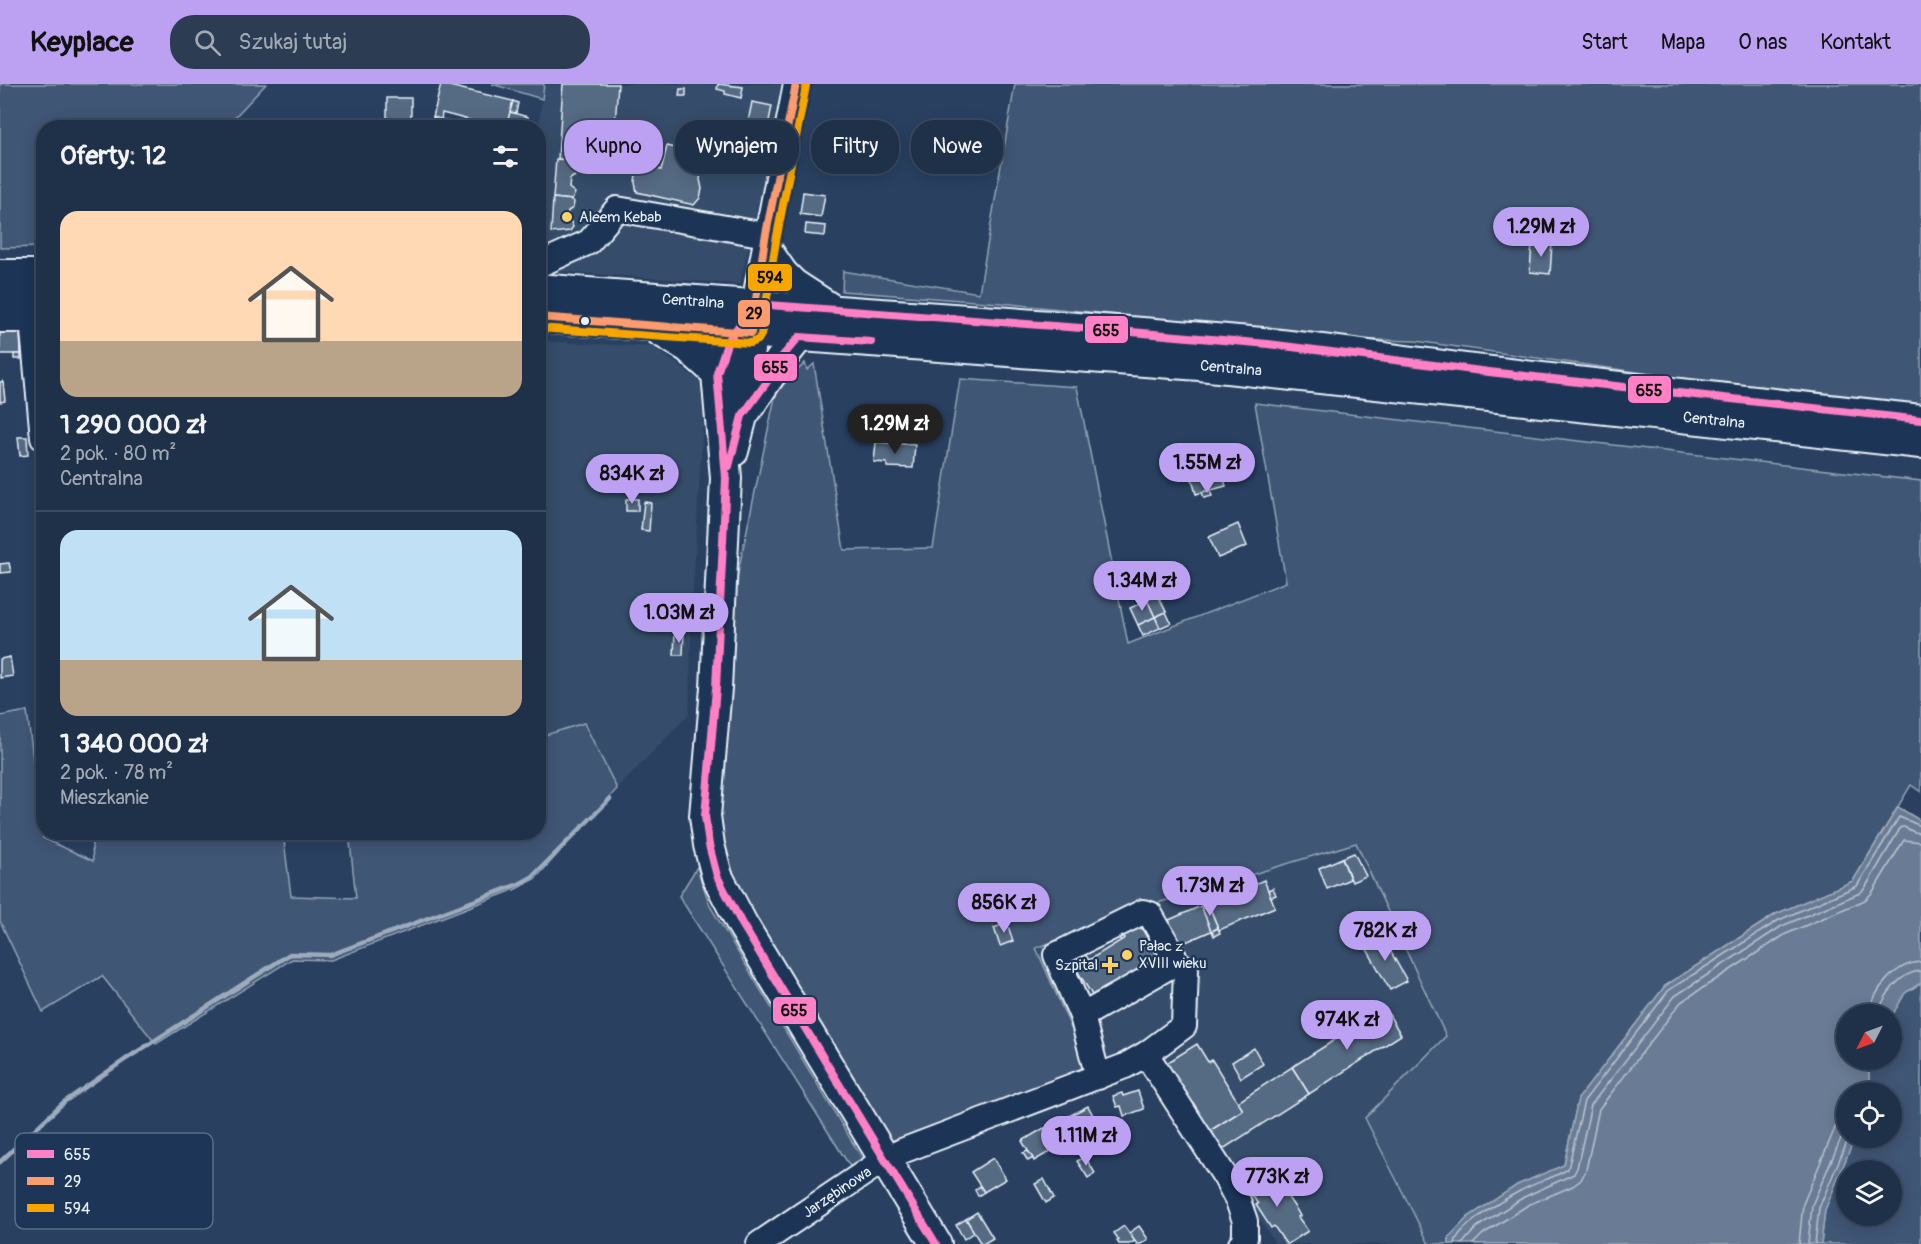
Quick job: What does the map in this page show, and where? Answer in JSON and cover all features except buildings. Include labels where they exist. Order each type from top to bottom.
[{"type":"main road","points":[[0,275],[36,275]]},
{"type":"main road","name":"Centralna","points":[[546,290],[709,303],[746,323],[799,337],[1035,352],[1224,368],[1921,443]]},
{"type":"main road","points":[[0,299],[36,312]]},
{"type":"main road","name":"Centralna","points":[[546,318],[654,327],[746,323],[838,310],[1109,330],[1268,344],[1511,375],[1921,420]]},
{"type":"main road","points":[[746,323],[723,354],[717,373],[726,478],[716,688],[705,816],[709,845],[717,876],[742,924],[936,1244]]},
{"type":"main road","points":[[726,478],[742,416],[746,323]]},
{"type":"main road","points":[[654,327],[688,347],[717,373]]},
{"type":"main road","points":[[742,416],[769,379],[780,359],[799,337]]},
{"type":"street","points":[[746,323],[766,239],[796,84]]},
{"type":"street","points":[[546,261],[590,242],[617,209],[766,239],[785,272],[795,282],[838,310]]},
{"type":"street","points":[[0,320],[36,314]]},
{"type":"street","points":[[1082,1016],[1177,962],[1150,914],[1143,912],[1056,955],[1082,1016],[1098,1077]]},
{"type":"street","name":"Jarzębinowa","points":[[759,1244],[885,1159],[1098,1077],[1146,1054],[1184,1026],[1186,969],[1177,962]]},
{"type":"street","points":[[1146,1054],[1226,1178],[1245,1221],[1245,1238],[1241,1244]]},
{"type":"shaded area","points":[[0,84],[266,84],[234,120],[36,120],[36,247],[0,248]]},
{"type":"shaded area","points":[[492,84],[544,84],[542,99]]},
{"type":"shaded area","points":[[544,84],[785,84],[777,120],[675,120],[675,174],[765,174],[740,284],[546,270],[546,120],[539,120]]},
{"type":"shaded area","points":[[1015,84],[1921,84],[1921,407],[1794,394],[1415,341],[1311,338],[1271,330],[1000,303],[842,291],[843,271],[979,293],[999,174],[1003,174],[1003,154]]},
{"type":"shaded area","points":[[546,341],[653,347],[705,385],[692,607],[689,714],[617,789],[584,723],[546,735]]},
{"type":"shaded area","points":[[805,363],[807,370],[814,364],[844,550],[933,548],[960,379],[1077,387],[1128,644],[1286,582],[1255,403],[1921,481],[1921,792],[1911,785],[1853,881],[1776,914],[1665,986],[1578,1099],[1564,1165],[1517,1185],[1449,1237],[1449,1244],[1429,1244],[1365,1118],[1446,1036],[1356,843],[1154,904],[1036,948],[1084,1057],[1086,1075],[878,1164],[725,882],[716,815],[737,577],[776,392]]},
{"type":"shaded area","points":[[27,711],[36,782],[36,840],[47,840],[93,861],[92,840],[284,840],[291,896],[356,898],[350,840],[546,840],[546,735],[584,723],[617,789],[536,878],[516,889],[331,960],[292,959],[156,1044],[102,976],[43,1012],[0,921],[0,716]]},
{"type":"shaded area","points":[[1356,842],[1446,1036],[1365,1118],[1429,1244],[1276,1244],[1150,1051],[1086,1075],[1084,1057],[1035,948],[1154,904]]},
{"type":"shaded area","points":[[697,867],[710,906],[862,1158],[851,1168],[679,896]]},
{"type":"shaded area","points":[[1921,983],[1921,1244],[1821,1244],[1825,1210],[1836,1183],[1836,1226],[1902,1226],[1902,1160],[1846,1160],[1850,1148],[1902,1148],[1902,1082],[1869,1082],[1869,1070],[1902,1070],[1902,1004],[1899,1004],[1905,993]]},
{"type":"water","points":[[1898,807],[1921,821],[1921,983],[1905,993],[1899,1004],[1836,1004],[1836,1070],[1869,1070],[1869,1082],[1836,1082],[1836,1148],[1850,1148],[1846,1160],[1836,1160],[1836,1183],[1825,1210],[1821,1244],[1449,1244],[1449,1237],[1468,1217],[1517,1185],[1564,1165],[1578,1099],[1665,986],[1776,914],[1853,881]]},
{"type":"waterway","points":[[31,1133],[64,1102],[126,1059],[290,954],[330,955],[519,884],[532,877],[610,799]]},
{"type":"waterway","points":[[0,1162],[15,1148]]},
{"type":"transit line","name":"29","points":[[546,318],[751,333],[765,239],[796,84]]},
{"type":"transit line","name":"594","points":[[546,329],[750,343],[758,340],[761,335],[776,241],[806,86]]},
{"type":"transit line","name":"655","points":[[936,1244],[742,924],[717,876],[709,845],[705,816],[716,688],[726,478],[717,373],[728,341],[754,304],[1268,344],[1489,372],[1921,420]]},
{"type":"transit line","name":"655","points":[[729,466],[742,416],[769,379],[780,359],[799,337],[871,342]]},
{"type":"place","name":"Aleem Kebab","points":[[567,217]]},
{"type":"place","name":"Pałac z XVIII wieku","points":[[1127,955]]},
{"type":"place","name":"Szpital","points":[[1110,965]]}]
